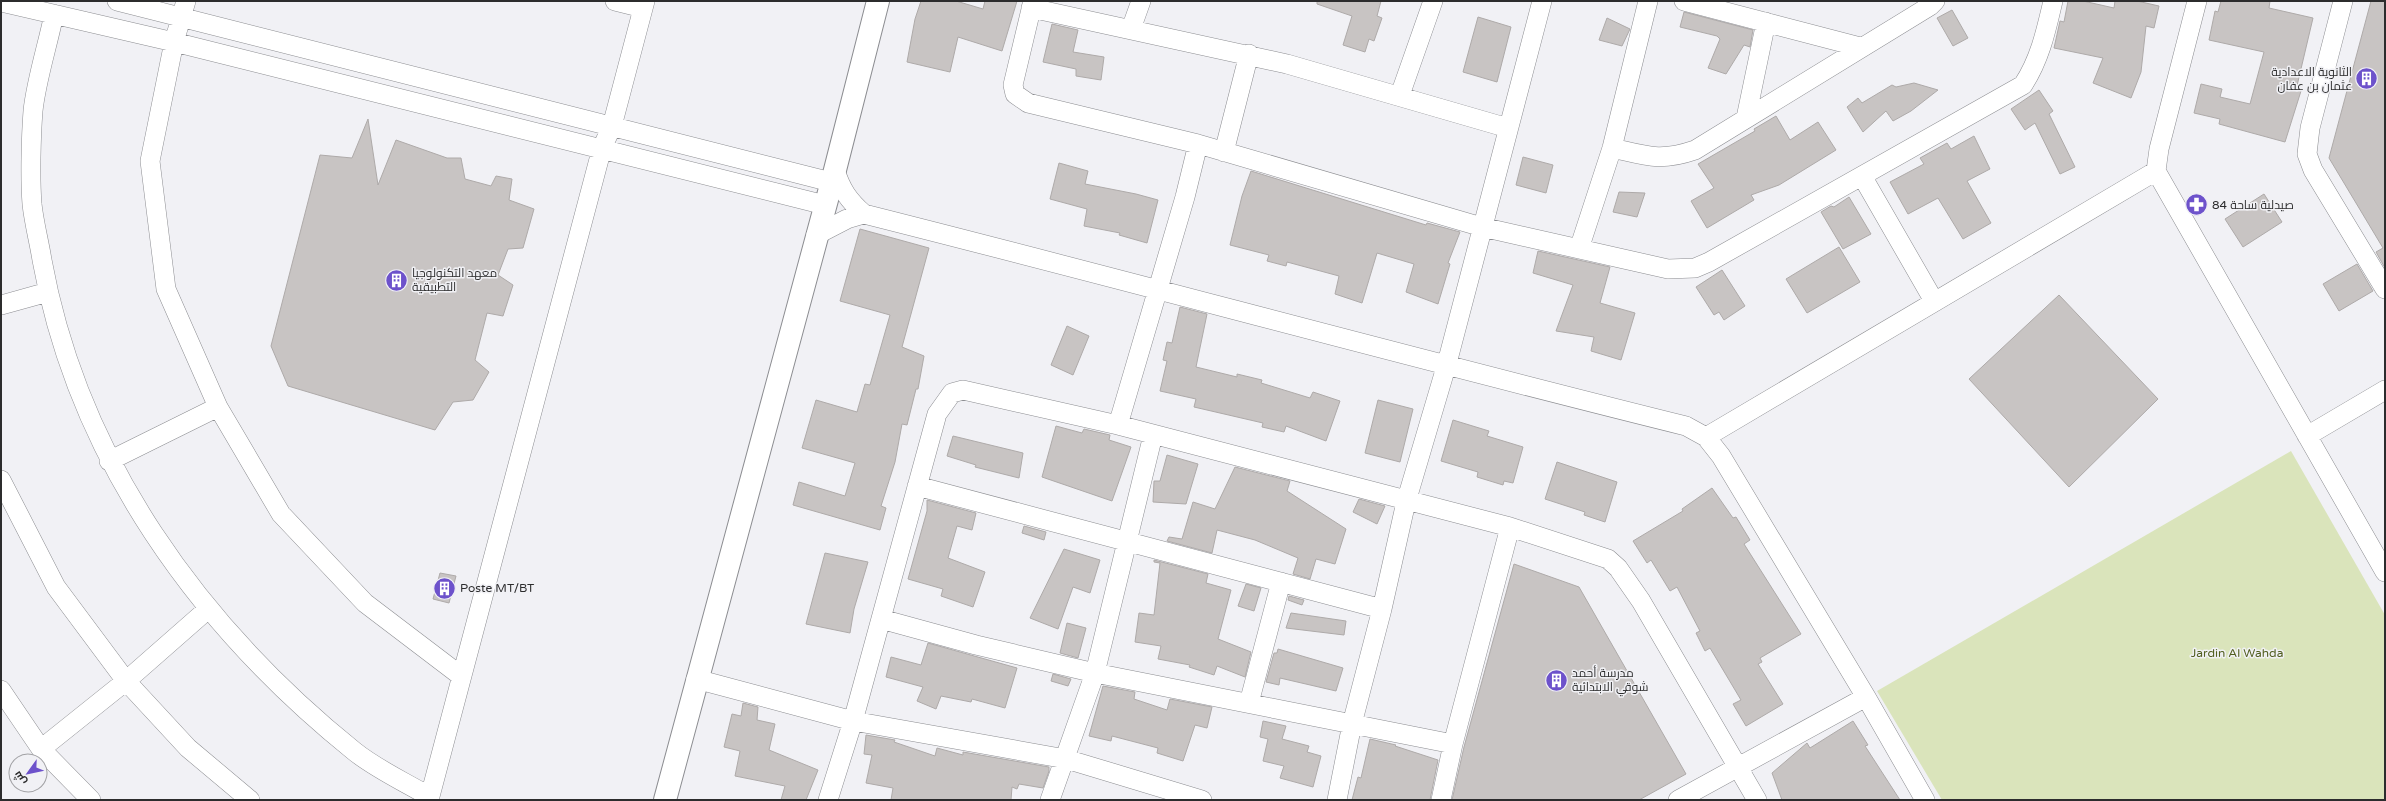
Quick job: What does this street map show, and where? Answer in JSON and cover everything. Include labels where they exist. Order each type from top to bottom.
[{"type":"main road","points":[[665,800],[696,679],[833,176],[878,1]]},
{"type":"street","points":[[117,1],[184,9],[612,126],[833,176],[850,202],[864,214],[1157,288],[1446,367],[1686,426],[1706,437],[1721,456],[1866,697],[1925,800]]},
{"type":"street","points":[[54,14],[33,109],[32,204],[48,292],[72,375],[109,461],[167,556],[208,609],[282,687],[356,753],[430,799],[461,676],[602,148],[612,126],[644,4],[615,1]]},
{"type":"street","points":[[1131,29],[1141,1]]},
{"type":"street","points":[[1400,95],[1433,1]]},
{"type":"street","points":[[1337,800],[1352,724],[1382,609],[1406,502],[1446,367],[1542,1]]},
{"type":"street","points":[[1579,248],[1612,148],[1648,1]]},
{"type":"street","points":[[1684,1],[1860,47]]},
{"type":"street","points":[[1612,148],[1660,158],[1678,156],[1695,150],[1935,1]]},
{"type":"street","points":[[1508,128],[1400,95],[1249,54],[1131,29],[1032,4],[1013,85],[1015,94],[1020,99],[1028,103],[1198,144],[1482,227],[1668,269],[1695,268],[1709,262],[2023,85],[2042,48],[2053,1]]},
{"type":"street","points":[[2197,1],[2161,142],[2156,171],[2385,572]]},
{"type":"street","points":[[2344,1],[2310,128],[2307,154],[2313,170],[2385,289]]},
{"type":"street","points":[[1,2],[174,42],[825,205]]},
{"type":"street","points":[[184,9],[174,42],[150,161],[166,289],[218,407],[281,514],[365,603],[461,676]]},
{"type":"street","points":[[1746,118],[1766,22]]},
{"type":"street","points":[[1224,152],[1249,54]]},
{"type":"street","points":[[1118,425],[1157,288],[1185,197],[1198,144]]},
{"type":"street","points":[[1706,437],[2156,171]]},
{"type":"street","points":[[1862,176],[1934,301]]},
{"type":"street","points":[[816,235],[847,219],[864,214]]},
{"type":"street","points":[[1,305],[48,292]]},
{"type":"street","points":[[828,800],[853,720],[936,414],[952,392],[970,390],[1118,425],[1406,502],[1510,527],[1608,559],[1618,568],[1641,602],[1736,767],[1758,800]]},
{"type":"street","points":[[2307,436],[2385,390]]},
{"type":"street","points":[[109,461],[218,407]]},
{"type":"street","points":[[1050,800],[1066,759],[1095,673],[1153,435]]},
{"type":"street","points":[[1,480],[56,587],[126,681],[188,748],[250,800]]},
{"type":"street","points":[[917,486],[1382,609]]},
{"type":"street","points":[[1441,800],[1453,744],[1510,527]]},
{"type":"street","points":[[1249,703],[1281,582]]},
{"type":"street","points":[[41,749],[126,681],[208,609]]},
{"type":"street","points":[[881,619],[976,645],[1095,673],[1453,744]]},
{"type":"street","points":[[696,679],[853,720],[1066,759],[1161,794],[1202,800]]},
{"type":"street","points":[[1,690],[41,749],[90,800]]},
{"type":"street","points":[[1678,800],[1866,697]]},
{"type":"green space","name":"Jardin Al Wahda","points":[[2291,451],[2385,615],[2385,800],[1942,800],[1877,691]]},
{"type":"building","points":[[921,1],[956,1],[983,9],[985,1],[1017,1],[1002,51],[958,37],[950,72],[907,62],[915,19]]},
{"type":"building","points":[[1317,1],[1381,1],[1377,16],[1382,18],[1374,41],[1369,39],[1365,52],[1343,45],[1352,16],[1317,4]]},
{"type":"building","points":[[2068,1],[2083,1],[2114,8],[2115,1],[2137,1],[2159,6],[2154,28],[2146,26],[2141,72],[2131,98],[2093,83],[2103,58],[2054,48],[2060,21],[2064,22]]},
{"type":"building","points":[[2221,1],[2270,1],[2269,8],[2313,18],[2296,90],[2301,91],[2285,142],[2219,124],[2220,119],[2194,113],[2201,84],[2222,89],[2220,97],[2250,104],[2264,52],[2209,40],[2215,11],[2218,12]]},
{"type":"building","name":"الثانوية الاعدادية عثمان بن عفان","points":[[2371,1],[2385,1],[2385,268],[2376,252],[2383,248],[2329,158]]},
{"type":"building","points":[[1952,10],[1968,38],[1953,46],[1937,18]]},
{"type":"building","points":[[1684,12],[1753,30],[1750,47],[1744,45],[1726,74],[1708,68],[1720,39],[1717,36],[1680,27]]},
{"type":"building","points":[[1478,17],[1511,27],[1497,82],[1463,72]]},
{"type":"building","points":[[1607,18],[1630,29],[1622,46],[1599,40]]},
{"type":"building","points":[[1052,24],[1078,30],[1073,52],[1104,57],[1101,80],[1076,76],[1076,69],[1043,62]]},
{"type":"building","points":[[1914,83],[1938,90],[1911,111],[1893,121],[1886,111],[1863,132],[1847,107],[1858,98],[1862,103],[1892,85],[1896,87]]},
{"type":"building","points":[[2039,90],[2053,111],[2049,114],[2075,167],[2060,174],[2035,123],[2025,130],[2011,109]]},
{"type":"building","points":[[1776,116],[1790,140],[1818,122],[1836,150],[1779,185],[1751,195],[1754,200],[1707,228],[1691,201],[1714,188],[1698,164],[1755,131],[1754,129]]},
{"type":"building","name":"معهد التكنولوجيا التطبيقية","points":[[368,119],[378,185],[396,140],[447,158],[461,158],[465,179],[491,186],[496,176],[512,179],[509,200],[534,209],[523,248],[508,249],[498,275],[513,285],[503,316],[487,313],[475,360],[489,372],[473,400],[453,402],[435,430],[288,386],[271,346],[320,155],[352,158]]},
{"type":"building","points":[[1974,136],[1990,169],[1967,181],[1991,223],[1963,239],[1938,198],[1908,214],[1890,182],[1924,164],[1920,158],[1947,143],[1951,149]]},
{"type":"building","points":[[1523,157],[1553,165],[1546,193],[1516,185]]},
{"type":"building","points":[[1059,163],[1088,171],[1085,184],[1158,200],[1147,243],[1119,235],[1120,233],[1084,226],[1087,209],[1050,199]]},
{"type":"building","points":[[1251,171],[1426,225],[1427,223],[1460,232],[1448,263],[1450,264],[1438,304],[1406,292],[1414,264],[1377,253],[1362,303],[1335,294],[1339,276],[1287,262],[1286,266],[1267,261],[1269,255],[1230,245],[1242,196]]},
{"type":"building","points":[[1619,192],[1645,193],[1637,217],[1613,212]]},
{"type":"building","points":[[2264,194],[2282,222],[2243,247],[2225,219]]},
{"type":"building","points":[[1849,197],[1871,234],[1843,249],[1821,212],[1831,206],[1834,207]]},
{"type":"building","points":[[860,229],[929,248],[902,347],[924,356],[918,389],[916,389],[907,425],[902,424],[895,462],[881,506],[886,508],[880,530],[793,505],[799,482],[845,496],[855,463],[802,448],[816,400],[857,412],[865,384],[870,385],[890,315],[840,301]]},
{"type":"building","points":[[1839,247],[1860,282],[1807,313],[1786,279]]},
{"type":"building","points":[[1538,251],[1610,267],[1600,303],[1635,313],[1621,360],[1591,351],[1594,337],[1556,331],[1573,285],[1533,273]]},
{"type":"building","points":[[2357,264],[2373,291],[2339,311],[2323,284]]},
{"type":"building","points":[[1722,270],[1745,306],[1724,320],[1719,312],[1714,315],[1696,287]]},
{"type":"building","points":[[2059,295],[2158,399],[2069,487],[1969,379]]},
{"type":"building","points":[[1180,307],[1207,314],[1196,367],[1237,377],[1237,374],[1262,380],[1261,383],[1310,398],[1313,392],[1340,401],[1326,441],[1286,426],[1284,432],[1262,427],[1263,423],[1194,407],[1196,399],[1160,391],[1167,361],[1163,360],[1167,342],[1172,343]]},
{"type":"building","points":[[1067,326],[1089,336],[1073,375],[1051,365]]},
{"type":"building","points":[[1378,400],[1413,409],[1400,462],[1365,453]]},
{"type":"building","points":[[1453,420],[1489,431],[1487,436],[1523,447],[1513,483],[1504,481],[1503,485],[1477,477],[1478,472],[1441,461]]},
{"type":"building","points":[[1056,426],[1082,433],[1084,429],[1110,435],[1109,440],[1131,447],[1112,501],[1042,477]]},
{"type":"building","points":[[953,436],[1023,453],[1019,478],[975,467],[976,465],[947,456]]},
{"type":"building","points":[[1167,455],[1198,464],[1186,504],[1153,502],[1154,481],[1160,481]]},
{"type":"building","points":[[1557,462],[1617,482],[1605,522],[1584,515],[1585,512],[1545,499]]},
{"type":"building","points":[[1235,467],[1290,481],[1287,491],[1346,529],[1335,564],[1316,559],[1310,579],[1293,574],[1298,558],[1255,540],[1217,530],[1212,553],[1167,541],[1169,537],[1182,539],[1193,502],[1215,509]]},
{"type":"building","points":[[1712,488],[1733,518],[1736,517],[1750,540],[1744,544],[1801,634],[1760,658],[1762,662],[1758,664],[1783,704],[1746,726],[1733,704],[1741,700],[1710,648],[1705,651],[1696,633],[1700,631],[1677,587],[1670,591],[1651,560],[1647,563],[1633,541],[1683,511],[1682,509]]},
{"type":"building","points":[[1359,499],[1385,506],[1377,524],[1353,512]]},
{"type":"building","points":[[927,500],[976,513],[972,530],[957,526],[948,558],[985,572],[973,607],[941,596],[943,589],[908,579],[927,511]]},
{"type":"building","points":[[1024,526],[1046,532],[1044,540],[1022,533]]},
{"type":"building","points":[[1064,549],[1100,560],[1090,593],[1073,587],[1058,629],[1030,618]]},
{"type":"building","points":[[825,553],[868,562],[854,609],[850,633],[806,624]]},
{"type":"building","points":[[1154,560],[1208,574],[1206,583],[1231,590],[1218,639],[1251,652],[1245,677],[1217,666],[1214,675],[1189,667],[1190,665],[1158,659],[1161,646],[1135,642],[1139,613],[1154,615],[1160,563],[1154,562]]},
{"type":"building","name":"مدرسة أحمد شوقي الابتدائية","points":[[1514,564],[1579,587],[1686,774],[1639,800],[1452,800],[1464,747]]},
{"type":"building","name":"Poste MT/BT","points":[[440,573],[456,576],[449,603],[433,599]]},
{"type":"building","points":[[1246,584],[1261,588],[1254,611],[1238,606]]},
{"type":"building","points":[[1289,596],[1304,600],[1302,605],[1288,600]]},
{"type":"building","points":[[1291,613],[1346,621],[1344,635],[1286,628]]},
{"type":"building","points":[[1067,623],[1086,628],[1078,658],[1060,653]]},
{"type":"building","points":[[928,643],[1017,668],[1005,708],[972,699],[971,702],[941,696],[936,709],[917,701],[923,687],[886,677],[891,657],[921,665]]},
{"type":"building","points":[[1278,649],[1343,668],[1336,691],[1280,678],[1279,685],[1266,682],[1274,653],[1277,653]]},
{"type":"building","points":[[1053,674],[1071,679],[1068,686],[1051,681]]},
{"type":"building","points":[[1103,686],[1135,692],[1134,699],[1167,710],[1170,699],[1212,707],[1207,728],[1195,725],[1183,761],[1157,753],[1158,748],[1112,736],[1111,741],[1089,736]]},
{"type":"building","points":[[743,703],[758,707],[757,720],[775,724],[769,750],[818,770],[806,800],[781,800],[785,786],[735,776],[740,751],[724,747],[732,714],[741,716]]},
{"type":"building","points":[[1263,721],[1286,726],[1282,739],[1309,746],[1307,752],[1321,756],[1313,787],[1280,778],[1284,766],[1263,761],[1268,739],[1260,737]]},
{"type":"building","points":[[1853,721],[1868,745],[1865,746],[1900,800],[1782,800],[1772,773],[1807,743],[1810,748]]},
{"type":"building","points":[[866,735],[895,740],[894,742],[935,756],[937,748],[963,755],[963,752],[1049,767],[1049,771],[1043,788],[1019,784],[1017,789],[1012,787],[1011,800],[891,800],[893,788],[866,783],[872,755],[864,754]]},
{"type":"building","points":[[1370,739],[1396,745],[1395,746],[1438,760],[1430,800],[1352,800],[1358,777],[1361,778]]},
{"type":"place","name":"الثانوية الاعدادية عثمان بن عفان","points":[[2367,79]]},
{"type":"place","name":"صيدلية ساحة 84","points":[[2197,205]]},
{"type":"place","name":"معهد التكنولوجيا التطبيقية","points":[[397,280]]},
{"type":"place","name":"Poste MT/BT","points":[[444,588]]},
{"type":"place","name":"مدرسة أحمد شوقي الابتدائية","points":[[1557,680]]}]
